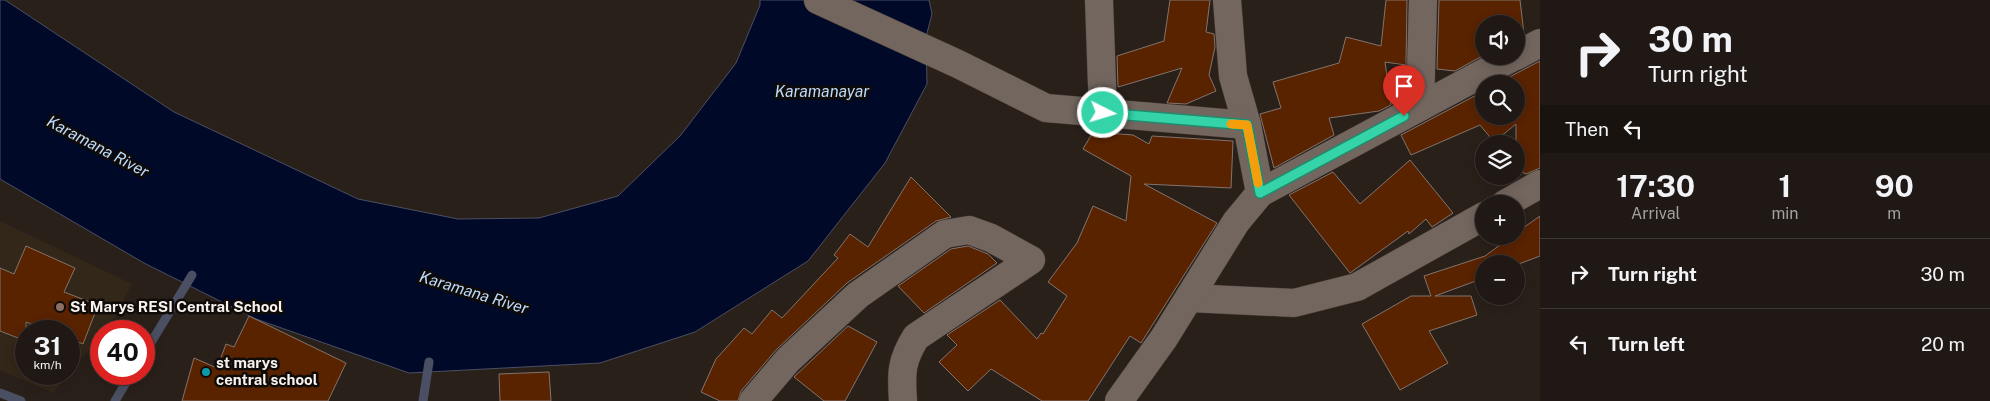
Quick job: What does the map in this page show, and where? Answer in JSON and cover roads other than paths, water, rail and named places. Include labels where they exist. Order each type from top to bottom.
[{"type":"street","points":[[818,0],[953,62],[1046,108],[1247,125]]},
{"type":"street","points":[[1099,0],[1103,113]]},
{"type":"street","points":[[1227,0],[1233,76],[1247,125],[1260,193]]},
{"type":"street","points":[[1420,107],[1423,0]]},
{"type":"street","points":[[1525,51],[1540,43]]},
{"type":"street","points":[[1119,401],[1164,338],[1236,222],[1260,193],[1499,65]]},
{"type":"street","points":[[1521,195],[1540,184]]},
{"type":"street","points":[[1189,298],[1294,303],[1357,286],[1475,221]]},
{"type":"street","points":[[753,401],[788,360],[858,295],[945,234],[968,230],[991,238],[1031,260],[916,337],[904,356],[901,375],[903,401]]},
{"type":"water","name":"Karamanayar","points":[[0,0],[5,0],[174,112],[358,199],[458,219],[539,218],[618,196],[680,136],[736,63],[760,5],[760,0],[929,0],[932,14],[926,37],[927,84],[885,163],[808,261],[695,332],[600,363],[409,373],[256,319],[144,263],[0,179]]},
{"type":"waterway","points":[[155,336],[192,275]]},
{"type":"waterway","points":[[423,401],[429,362]]},
{"type":"waterway","points":[[115,401],[124,385]]},
{"type":"waterway","points":[[0,393],[21,401]]},
{"type":"place","name":"St Marys RESI Central School","points":[[60,307]]},
{"type":"place","name":"st marys central school","points":[[206,372]]},
{"type":"water label","name":"Karamana River","points":[[98,146]]},
{"type":"water label","name":"Karamana River","points":[[474,292]]}]
